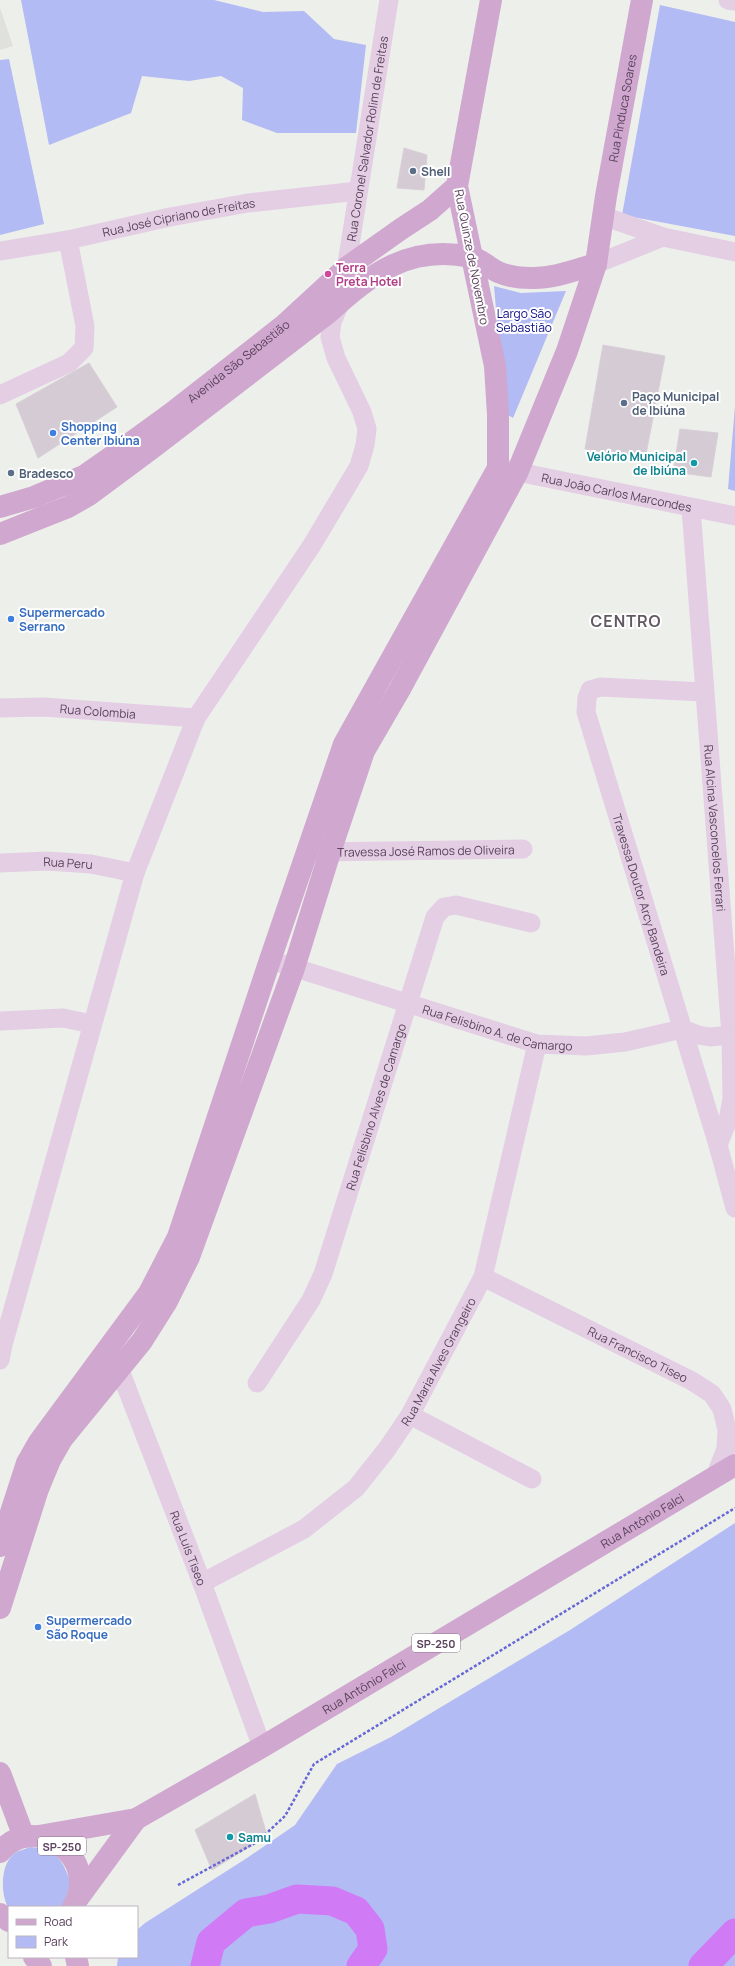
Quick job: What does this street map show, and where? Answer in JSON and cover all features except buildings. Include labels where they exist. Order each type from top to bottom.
[{"type":"main road","name":"Rua Quinze de Novembro","points":[[491,0],[457,186],[495,366],[498,415],[507,470]]},
{"type":"main road","name":"Rua Pinduca Soares","points":[[507,470],[567,351],[596,264],[603,216],[642,0]]},
{"type":"main road","name":"Avenida São Sebastião","points":[[0,507],[34,497],[84,476],[172,413],[282,326],[346,268],[430,210],[457,186]]},
{"type":"main road","name":"Avenida São Sebastião","points":[[0,534],[68,507],[89,495],[151,449],[341,301],[355,288],[379,271],[402,260],[424,256],[448,254],[473,257]]},
{"type":"main road","points":[[473,257],[499,272],[530,278],[559,275],[596,264]]},
{"type":"main road","points":[[0,1608],[38,1490],[50,1460],[112,1362],[178,1237],[270,960],[344,744],[507,470]]},
{"type":"main road","points":[[0,1546],[27,1463],[39,1442],[112,1362],[142,1341],[166,1303],[189,1257],[294,968],[330,852],[364,751],[400,689],[507,470]]},
{"type":"main road","points":[[58,486],[68,507]]},
{"type":"main road","points":[[344,744],[364,751]]},
{"type":"main road","name":"Rua Antônio Falci","points":[[32,1837],[136,1819],[262,1747],[735,1465]]},
{"type":"main road","points":[[0,1773],[32,1837]]},
{"type":"main road","name":"Rua Antônio Falci","points":[[76,1902],[136,1819]]},
{"type":"main road","name":"SP-250","points":[[0,1850],[12,1842],[32,1837],[55,1841],[68,1851],[77,1864],[81,1881],[76,1902]]},
{"type":"main road","points":[[35,1958],[41,1966]]},
{"type":"street","name":"Rua Coronel Salvador Rolim de Freitas","points":[[1,1347],[136,873],[196,718],[312,545],[359,466],[366,445],[367,429],[362,412],[336,358],[330,337],[332,322],[341,301],[389,0]]},
{"type":"street","points":[[728,0],[735,1]]},
{"type":"street","name":"Rua José Cipriano de Freitas","points":[[0,251],[68,240],[170,217],[248,203],[358,191]]},
{"type":"street","points":[[603,216],[663,237],[735,252]]},
{"type":"street","points":[[596,264],[663,237]]},
{"type":"street","points":[[0,395],[70,363],[84,348],[85,326],[68,240]]},
{"type":"street","name":"Rua João Carlos Marcondes","points":[[507,470],[735,516]]},
{"type":"street","name":"Rua Alcina Vasconcelos Ferrari","points":[[691,508],[731,1035],[732,1099],[728,1120],[718,1145]]},
{"type":"street","name":"Travessa Doutor Arcy Bandeira","points":[[704,692],[600,686],[590,690],[587,698],[586,712],[718,1145],[735,1208]]},
{"type":"street","name":"Rua Colombia","points":[[0,708],[44,707],[196,718]]},
{"type":"street","name":"Travessa José Ramos de Oliveira","points":[[307,852],[523,849]]},
{"type":"street","name":"Rua Peru","points":[[0,863],[47,862],[91,864],[136,873]]},
{"type":"street","name":"Rua Felisbino Alves de Camargo","points":[[257,1383],[311,1300],[323,1274],[435,917],[444,907],[456,905],[531,923]]},
{"type":"street","name":"Rua Felisbino A. de Camargo","points":[[270,960],[407,1005],[537,1044],[586,1046],[625,1042],[682,1029]]},
{"type":"street","points":[[0,1021],[63,1018],[92,1024]]},
{"type":"street","points":[[682,1029],[698,1035],[710,1037],[731,1035]]},
{"type":"street","name":"Rua Maria Alves Grangeiro","points":[[202,1583],[304,1529],[356,1488],[387,1449],[410,1415],[482,1277],[537,1044]]},
{"type":"street","name":"Rua Francisco Tiseo","points":[[482,1277],[692,1382],[712,1394],[722,1409],[726,1430],[726,1449],[715,1477]]},
{"type":"street","name":"Rua Luís Tiseo","points":[[112,1362],[202,1583],[262,1747]]},
{"type":"street","points":[[410,1415],[532,1479]]},
{"type":"path","points":[[178,1885],[257,1842],[286,1816],[314,1764],[735,1508]]},
{"type":"shaded area","points":[[0,8],[13,46],[0,50]]},
{"type":"green space","points":[[21,0],[214,0],[263,12],[304,11],[334,39],[366,45],[356,133],[277,133],[242,120],[243,88],[221,76],[189,81],[142,76],[131,113],[49,145]]},
{"type":"green space","points":[[660,5],[735,22],[735,236],[622,215]]},
{"type":"green space","points":[[9,59],[44,224],[0,235],[0,60]]},
{"type":"green space","name":"Largo São Sebastião","points":[[494,286],[521,293],[566,291],[513,418],[505,413]]},
{"type":"green space","points":[[735,406],[735,491],[728,489]]},
{"type":"green space","points":[[735,1523],[735,1966],[117,1966],[118,1958],[138,1958],[138,1929],[145,1923],[247,1858],[295,1825],[337,1764],[391,1737],[570,1630]]},
{"type":"green space","points":[[30,1847],[39,1848],[53,1853],[61,1861],[71,1882],[63,1906],[8,1907],[3,1888],[4,1871],[10,1858],[19,1851]]},
{"type":"waterway","points":[[205,1966],[211,1942],[246,1913],[269,1909],[297,1899],[332,1901],[356,1911],[370,1929],[373,1949],[361,1966]]},
{"type":"waterway","points":[[703,1966],[735,1933]]},
{"type":"place","name":"Shell","points":[[413,171]]},
{"type":"place","name":"Terra Preta Hotel","points":[[328,274]]},
{"type":"place","name":"Paço Municipal de Ibiúna","points":[[624,403]]},
{"type":"place","name":"Shopping Center Ibiúna","points":[[53,433]]},
{"type":"place","name":"Velório Municipal de Ibiúna","points":[[694,463]]},
{"type":"place","name":"Bradesco","points":[[11,473]]},
{"type":"place","name":"Supermercado Serrano","points":[[11,619]]},
{"type":"place","name":"Supermercado São Roque","points":[[38,1627]]},
{"type":"place","name":"Samu","points":[[230,1837]]},
{"type":"district","name":"CENTRO","points":[[626,621]]}]
